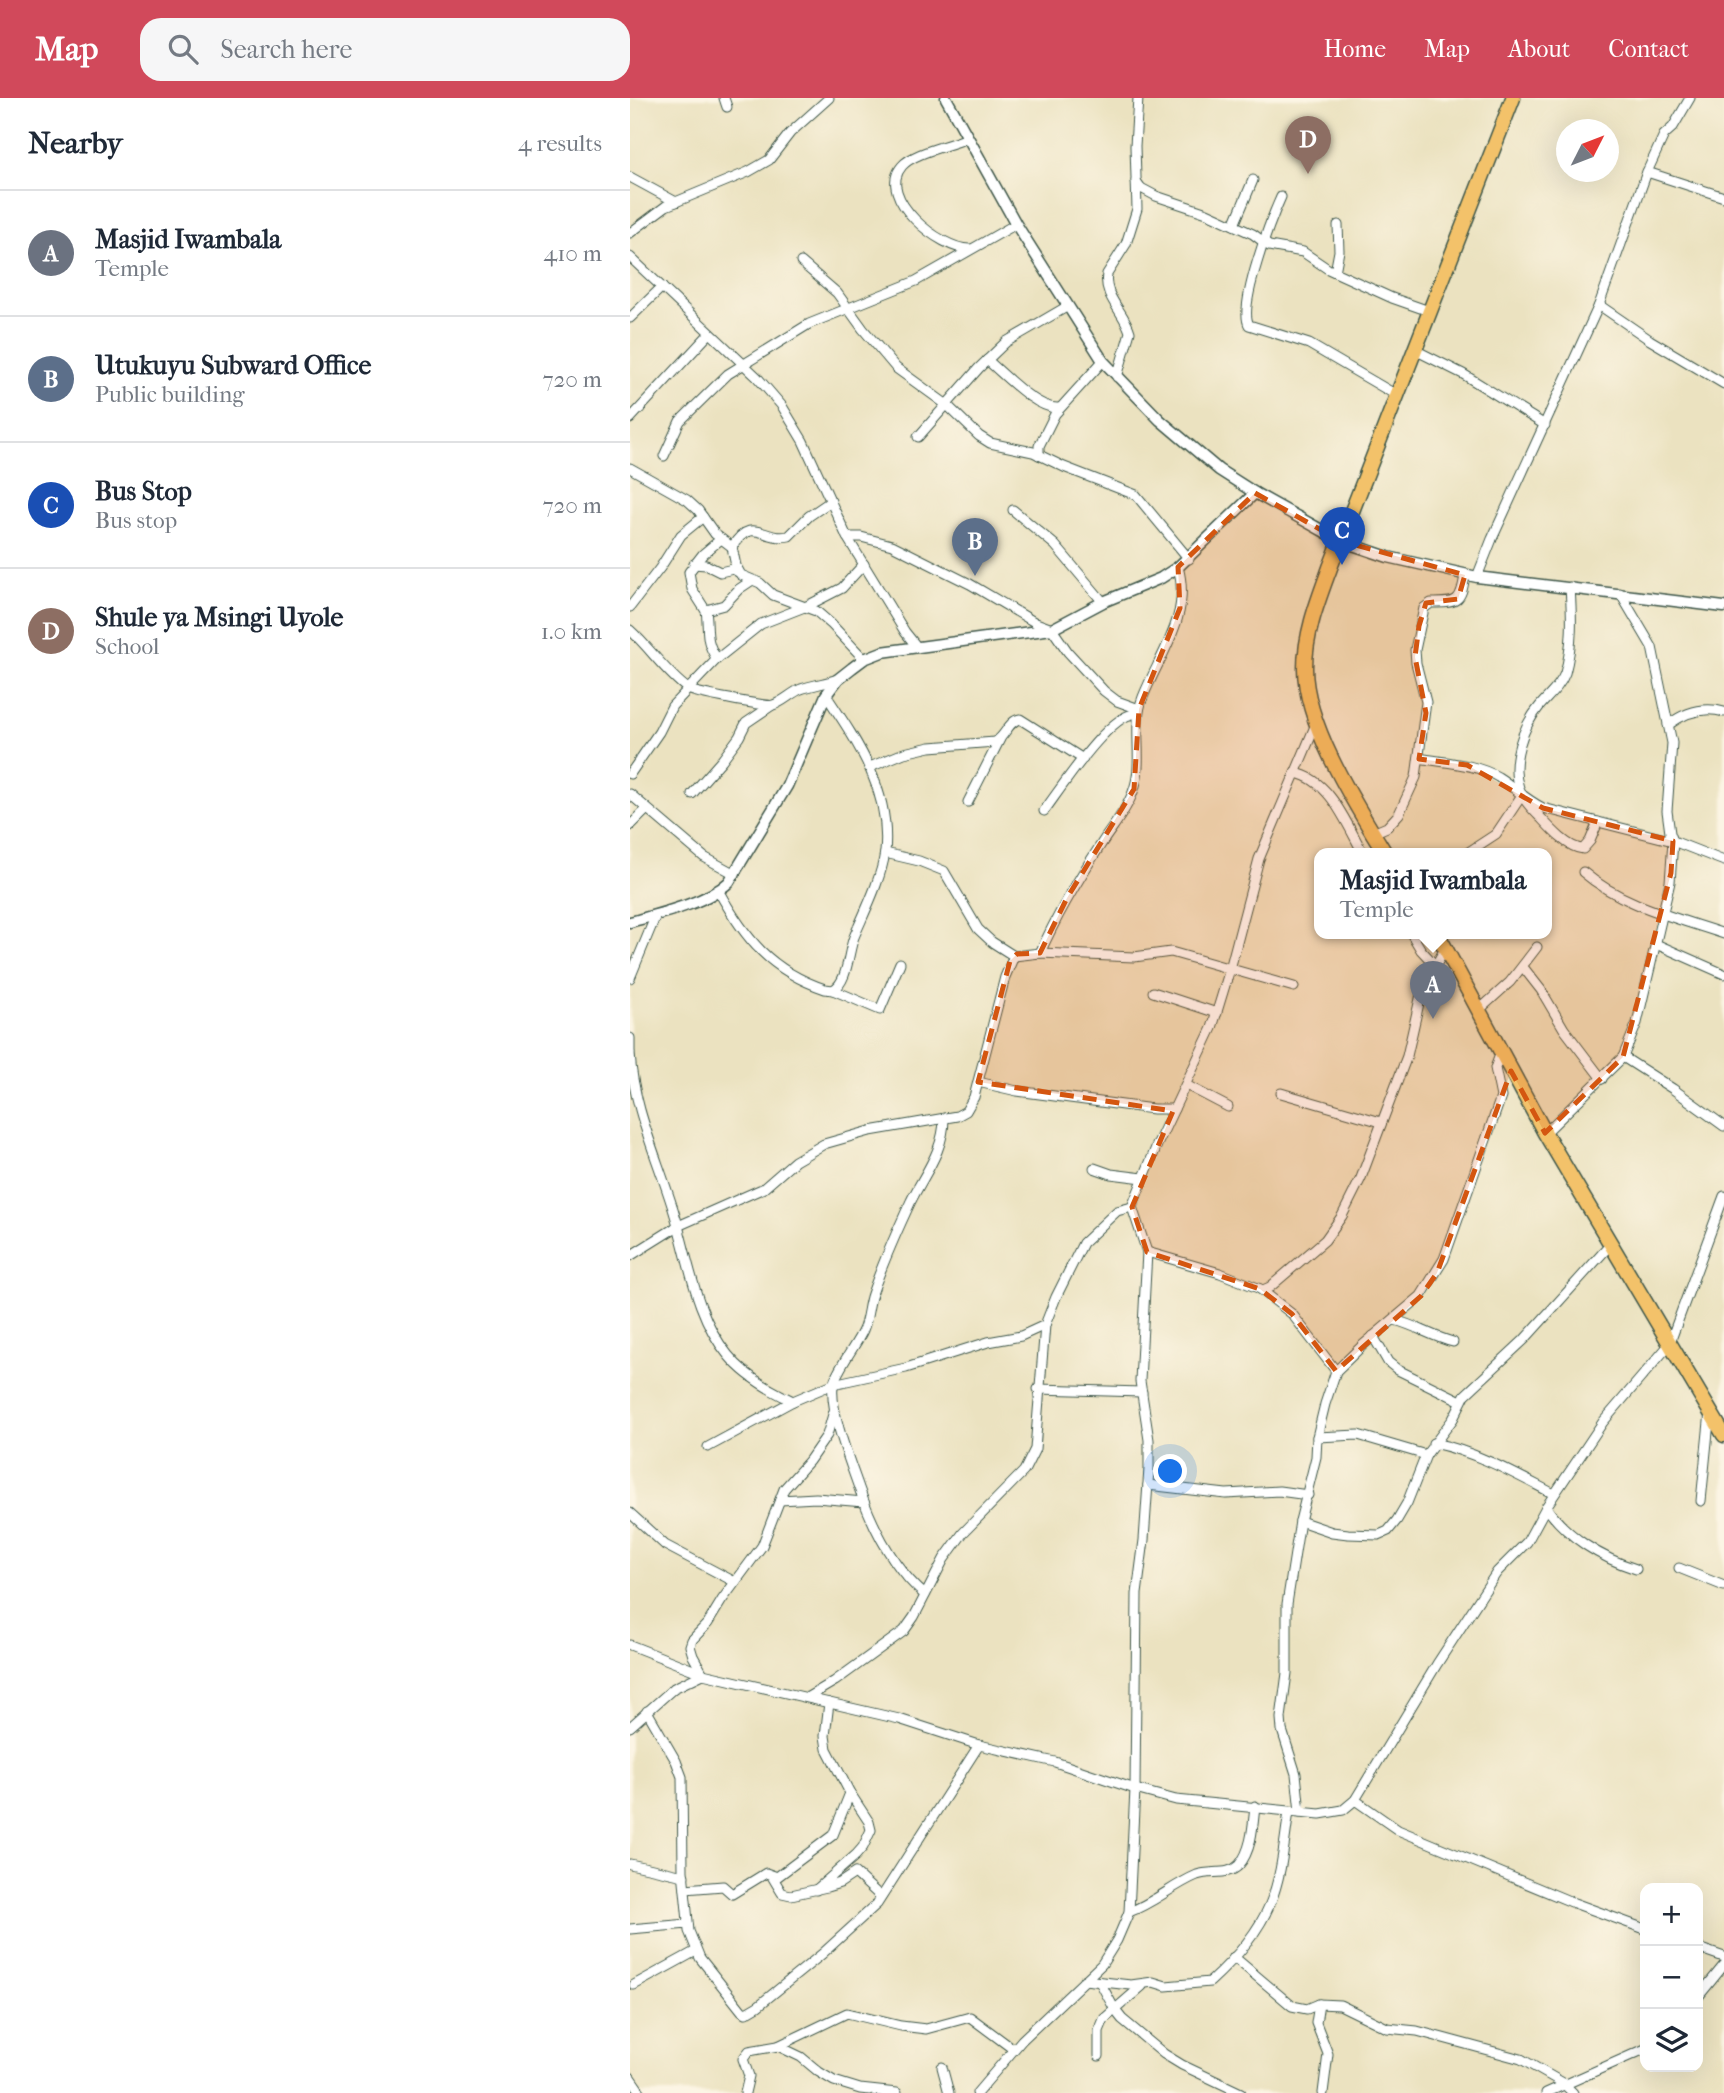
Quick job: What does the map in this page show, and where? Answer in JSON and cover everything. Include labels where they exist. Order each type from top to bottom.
[{"type":"highway","points":[[1382,848],[1316,724],[1307,689],[1306,649],[1321,592],[1513,98]]},
{"type":"highway","points":[[1441,939],[1545,1133],[1724,1435]]},
{"type":"street","points":[[630,233],[657,211],[748,172],[769,160],[790,133],[829,98]]},
{"type":"street","points":[[946,98],[1016,224],[1103,361],[1160,420],[1219,470],[1341,541],[1388,557],[1477,577],[1724,607]]},
{"type":"street","points":[[1117,377],[1130,332],[1106,281],[1107,274],[1132,232],[1138,201],[1135,146],[1138,98]]},
{"type":"street","points":[[1477,577],[1599,305],[1647,172],[1664,135],[1673,127],[1690,98]]},
{"type":"street","points":[[967,138],[910,159],[898,171],[895,185],[901,203],[915,220],[950,247],[971,249]]},
{"type":"street","points":[[1647,172],[1724,197]]},
{"type":"street","points":[[630,177],[676,202]]},
{"type":"street","points":[[1234,225],[1253,180]]},
{"type":"street","points":[[1136,181],[1141,188],[1156,196],[1234,225],[1269,246],[1303,252],[1335,272],[1392,298],[1430,311]]},
{"type":"street","points":[[1281,197],[1262,242],[1248,303],[1248,325],[1309,344],[1398,396]]},
{"type":"street","points":[[664,456],[676,427],[728,374],[809,324],[904,287],[1016,224]]},
{"type":"street","points":[[1335,272],[1339,251],[1338,225]]},
{"type":"street","points":[[630,257],[745,365],[792,422],[847,537],[917,647]]},
{"type":"street","points":[[801,262],[832,288],[896,368],[947,405],[972,430],[990,443],[1027,450],[1136,495],[1189,559]]},
{"type":"street","points":[[630,318],[662,287]]},
{"type":"street","points":[[1599,305],[1650,340],[1724,384]]},
{"type":"street","points":[[918,437],[987,360],[1014,336],[1068,306]]},
{"type":"street","points":[[630,419],[710,333]]},
{"type":"street","points":[[1415,350],[1464,374],[1545,425]]},
{"type":"street","points":[[987,360],[1040,402],[1050,408],[1059,408]]},
{"type":"street","points":[[1039,455],[1039,446],[1059,408],[1103,361]]},
{"type":"street","points":[[630,468],[679,494],[698,510],[721,539],[733,547],[738,572]]},
{"type":"street","points":[[630,922],[656,915],[718,890],[735,874],[787,786],[826,695],[838,679],[864,659],[882,652],[1052,629],[1178,567],[1255,493]]},
{"type":"street","points":[[733,547],[742,535],[751,530],[762,531],[774,537],[789,536],[808,516],[831,501]]},
{"type":"street","points":[[1013,510],[1055,545],[1103,602]]},
{"type":"street","points":[[630,607],[681,535],[703,517]]},
{"type":"street","points":[[847,537],[861,537],[892,545],[979,588],[1036,623],[1052,629],[1068,653],[1104,691],[1139,712]]},
{"type":"street","points":[[717,659],[707,643],[709,621],[688,577],[694,565],[721,539]]},
{"type":"street","points":[[630,774],[659,732],[672,706],[717,659],[761,624],[807,606],[842,588],[864,564]]},
{"type":"street","points":[[694,565],[704,565],[720,572],[732,569],[751,581],[760,583],[780,598],[807,606],[826,619],[864,659]]},
{"type":"street","points":[[1040,953],[1067,898],[1130,799],[1139,767],[1139,712],[1180,608],[1183,585],[1178,567]]},
{"type":"street","points":[[1373,833],[1387,827],[1399,814],[1412,789],[1419,758],[1426,713],[1425,694],[1415,657],[1419,626],[1427,604],[1458,600],[1462,594],[1465,575]]},
{"type":"street","points":[[705,611],[710,607],[724,605],[751,581]]},
{"type":"street","points":[[1570,587],[1570,650],[1562,679],[1533,715],[1525,731],[1517,766],[1517,779],[1522,795],[1531,808],[1552,830],[1580,849],[1589,842],[1598,822]]},
{"type":"street","points":[[1545,1133],[1623,1057],[1637,1023],[1670,882],[1673,841],[1667,811],[1672,750],[1668,725],[1652,647],[1620,593]]},
{"type":"street","points":[[630,630],[688,689],[701,695],[773,705]]},
{"type":"street","points":[[692,794],[722,760],[746,723],[803,688],[838,679]]},
{"type":"street","points":[[826,695],[870,767],[880,792],[884,811],[885,853],[850,948],[842,980],[833,990]]},
{"type":"street","points":[[1668,725],[1687,713],[1710,710],[1724,712]]},
{"type":"street","points":[[1044,811],[1107,730],[1121,718],[1139,712]]},
{"type":"street","points":[[968,802],[1000,739],[1012,722],[1020,719],[1083,759]]},
{"type":"street","points":[[977,2093],[1013,2049],[1102,1964],[1129,1912],[1135,1789],[1137,1594],[1144,1540],[1149,1440],[1140,1381],[1147,1252],[1132,1207],[1217,1013],[1256,866],[1316,724]]},
{"type":"street","points":[[870,767],[920,749],[941,745],[984,744],[1000,739]]},
{"type":"street","points":[[1419,758],[1467,765],[1496,776],[1543,808],[1673,841],[1724,861]]},
{"type":"street","points":[[1295,773],[1310,778],[1324,789],[1360,848]]},
{"type":"street","points":[[630,794],[704,857],[735,874]]},
{"type":"street","points":[[1475,848],[1496,834],[1522,795]]},
{"type":"street","points":[[630,826],[647,809]]},
{"type":"street","points":[[885,853],[919,861],[944,871],[978,929],[1014,956],[1040,953],[1134,957],[1171,953],[1294,987]]},
{"type":"street","points":[[1583,872],[1599,885],[1662,913],[1724,934]]},
{"type":"street","points":[[718,890],[742,928],[774,964],[802,980],[880,1010],[900,963]]},
{"type":"street","points":[[630,978],[656,915]]},
{"type":"street","points":[[1415,939],[1435,965]]},
{"type":"street","points":[[1656,944],[1724,974]]},
{"type":"street","points":[[1260,1289],[1270,1287],[1331,1234],[1342,1216],[1361,1178],[1407,1056],[1422,990],[1446,947]]},
{"type":"street","points":[[1478,1011],[1523,967],[1537,947]]},
{"type":"street","points":[[630,1256],[678,1226],[764,1188],[796,1161],[824,1144],[870,1131],[944,1118],[966,1111],[974,1097],[1005,977],[1014,956]]},
{"type":"street","points":[[1523,967],[1541,990],[1564,1029],[1602,1079]]},
{"type":"street","points":[[1153,992],[1217,1013]]},
{"type":"street","points":[[630,1038],[632,1075],[640,1112],[678,1226],[693,1283],[719,1342],[745,1372],[793,1401]]},
{"type":"street","points":[[1300,1812],[1296,1774],[1282,1730],[1281,1718],[1287,1673],[1287,1604],[1300,1521],[1316,1457],[1317,1437],[1336,1371],[1421,1296],[1437,1273],[1449,1248],[1501,1097],[1495,1068],[1501,1052]]},
{"type":"street","points":[[1623,1057],[1673,1088],[1724,1126]]},
{"type":"street","points":[[978,1082],[1017,1091],[1134,1107],[1174,1109]]},
{"type":"street","points":[[1186,1085],[1228,1107]]},
{"type":"street","points":[[1281,1093],[1381,1122]]},
{"type":"street","points":[[925,1595],[910,1582],[894,1561],[864,1502],[845,1447],[835,1407],[833,1384],[865,1327],[872,1295],[896,1233],[940,1149],[944,1135],[944,1118]]},
{"type":"street","points":[[1094,1168],[1111,1174],[1143,1178]]},
{"type":"street","points":[[630,1645],[703,1674],[899,1719],[979,1745],[1055,1762],[1177,1800],[1289,1812],[1336,1812],[1355,1800],[1437,1664],[1497,1572],[1527,1542],[1554,1494],[1611,1411],[1669,1345],[1724,1196]]},
{"type":"street","points":[[807,1697],[835,1681],[904,1631],[944,1559],[962,1533],[1019,1478],[1032,1459],[1045,1325],[1056,1297],[1083,1243],[1117,1211],[1132,1207]]},
{"type":"street","points":[[1300,1521],[1332,1532],[1370,1536],[1385,1533],[1398,1520],[1426,1455],[1453,1419],[1470,1389],[1524,1340],[1610,1245]]},
{"type":"street","points":[[1147,1252],[1220,1273],[1260,1289],[1292,1314],[1336,1371]]},
{"type":"street","points":[[1394,1320],[1454,1342]]},
{"type":"street","points":[[708,1447],[793,1401],[833,1384],[906,1368],[988,1342],[1021,1336],[1045,1325]]},
{"type":"street","points":[[1373,1336],[1388,1362],[1398,1370],[1461,1401]]},
{"type":"street","points":[[1038,1389],[1142,1392]]},
{"type":"street","points":[[703,1674],[694,1661],[690,1646],[765,1541],[784,1489],[809,1461],[827,1435],[835,1407]]},
{"type":"street","points":[[1701,1502],[1710,1410]]},
{"type":"street","points":[[1317,1437],[1358,1435],[1426,1455]]},
{"type":"street","points":[[1433,1443],[1452,1447],[1497,1464],[1554,1494]]},
{"type":"street","points":[[1148,1485],[1226,1494],[1279,1491],[1308,1495]]},
{"type":"street","points":[[780,1500],[816,1497],[864,1502]]},
{"type":"street","points":[[1546,1507],[1556,1522],[1591,1548],[1636,1569]]},
{"type":"street","points":[[630,1513],[665,1545],[735,1582]]},
{"type":"street","points":[[1679,1568],[1724,1586]]},
{"type":"street","points":[[630,1727],[674,1688],[703,1674]]},
{"type":"street","points":[[817,1890],[856,1856],[870,1832],[869,1822],[850,1793],[826,1743],[829,1703]]},
{"type":"street","points":[[647,1711],[676,1760],[682,1777],[685,1889],[688,1924],[696,1951],[733,2001],[742,2011],[748,2013],[822,1954],[861,1920],[881,1898],[979,1745]]},
{"type":"street","points":[[773,1878],[832,1836],[850,1793]]},
{"type":"street","points":[[1355,1800],[1398,1830],[1574,1903],[1640,1927]]},
{"type":"street","points":[[1129,1912],[1141,1908],[1196,1875],[1234,1870],[1242,1860],[1251,1839],[1255,1807]]},
{"type":"street","points":[[1099,2056],[1104,2019],[1144,1985],[1152,1982],[1166,1986],[1208,1983],[1234,1957],[1270,1905],[1289,1812]]},
{"type":"street","points":[[630,1864],[684,1875]]},
{"type":"street","points":[[685,1889],[723,1886],[732,1894],[766,1873],[784,1894],[817,1890],[840,1883],[856,1873],[881,1898]]},
{"type":"street","points":[[630,1929],[688,1924]]},
{"type":"street","points":[[1703,1950],[1724,1957]]},
{"type":"street","points":[[634,1985],[696,1951]]},
{"type":"street","points":[[1234,1957],[1293,2006],[1307,2009],[1319,2004],[1348,2007],[1387,2028],[1417,2031],[1521,2059],[1563,2083],[1573,2093]]},
{"type":"street","points":[[1703,1991],[1724,1965]]},
{"type":"street","points":[[1084,1980],[1144,1985]]},
{"type":"street","points":[[1100,1982],[1115,2010],[1126,2023],[1164,2054],[1241,2093]]},
{"type":"street","points":[[1319,2004],[1316,2023],[1328,2054],[1323,2093]]},
{"type":"street","points":[[745,2093],[749,2079],[743,2061],[753,2049],[778,2046],[824,2022],[849,2013],[901,2026],[926,2029],[969,2017],[1013,2049]]},
{"type":"street","points":[[778,2046],[802,2057],[834,2081],[860,2089],[897,2093]]},
{"type":"street","points":[[1546,2093],[1563,2083],[1640,2051]]},
{"type":"street","points":[[942,2067],[949,2093]]},
{"type":"street","points":[[630,2077],[641,2093]]},
{"type":"highlighted area","points":[[1255,493],[1341,541],[1465,575],[1458,599],[1426,603],[1419,626],[1415,657],[1426,713],[1419,759],[1467,765],[1543,808],[1673,841],[1671,873],[1623,1057],[1545,1133],[1511,1071],[1437,1273],[1421,1296],[1336,1371],[1292,1314],[1260,1289],[1147,1252],[1132,1207],[1173,1111],[978,1082],[1010,961],[1017,954],[1040,953],[1067,898],[1134,789],[1139,709],[1180,608],[1178,567]]},
{"type":"place","name":"Shule ya Msingi Uyole","points":[[1308,174]]},
{"type":"place","name":"Bus Stop","points":[[1342,565]]},
{"type":"place","name":"Utukuyu Subward Office","points":[[975,576]]},
{"type":"place","name":"Masjid Iwambala","points":[[1433,1019]]}]
